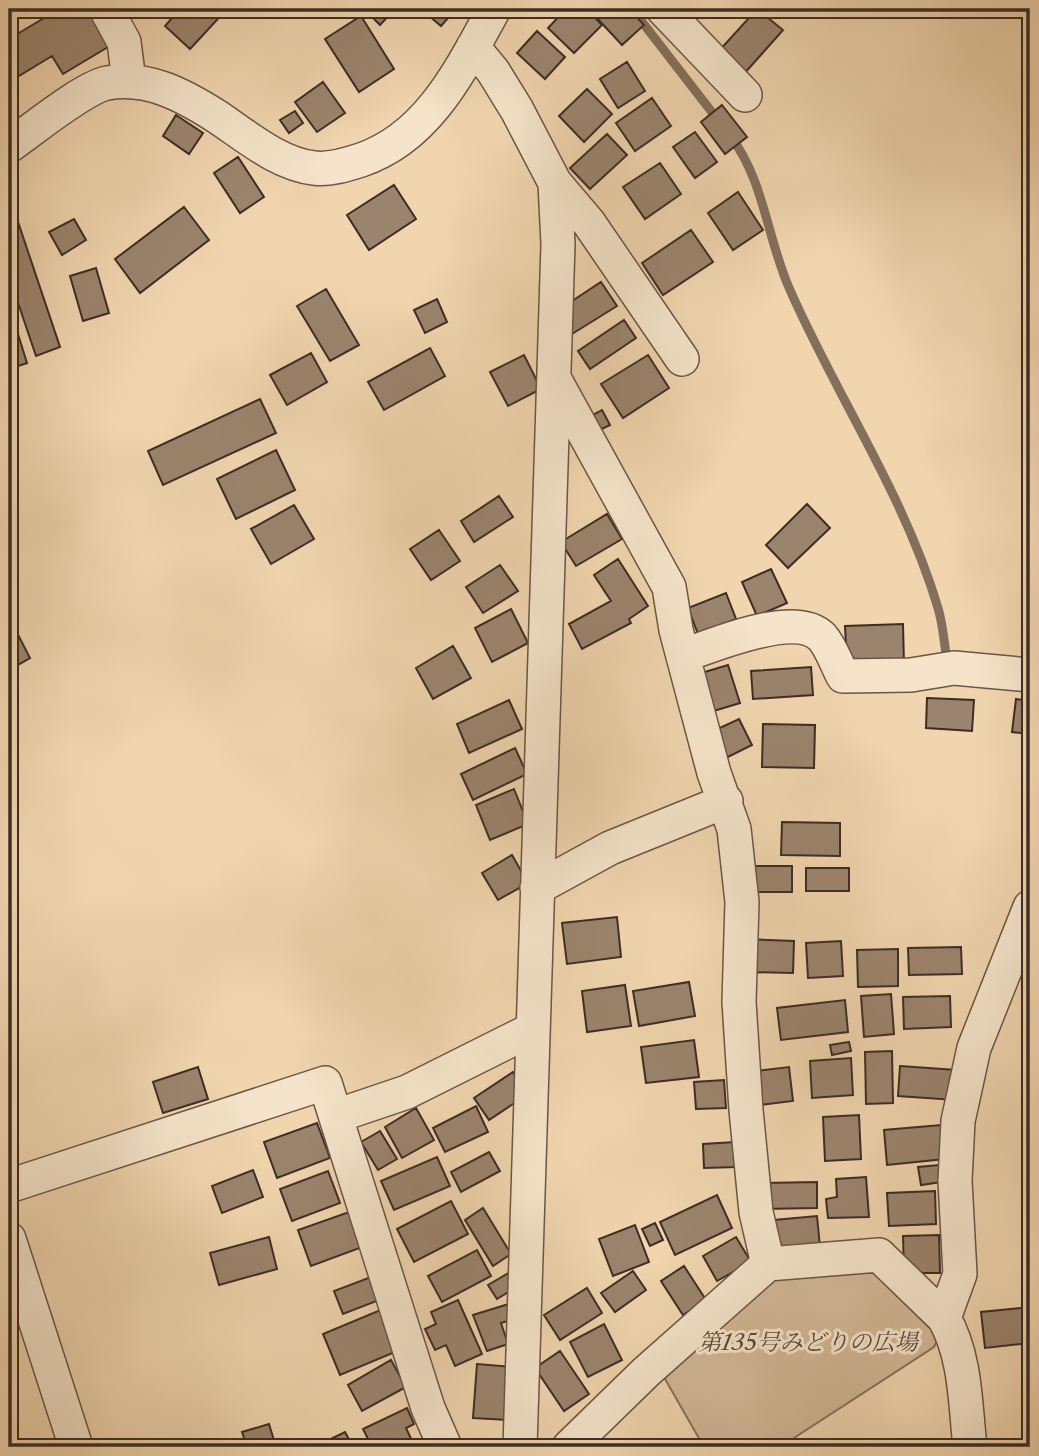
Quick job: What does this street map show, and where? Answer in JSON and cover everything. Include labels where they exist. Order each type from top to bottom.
[{"type":"street","points":[[106,9],[124,42],[129,81]]},
{"type":"street","points":[[9,146],[104,83],[129,81],[165,87],[282,158],[314,168],[344,166],[375,155],[407,138],[438,102],[494,9]]},
{"type":"street","points":[[663,9],[745,95]]},
{"type":"street","points":[[473,47],[511,100],[555,183],[589,223],[682,359]]},
{"type":"street","points":[[520,1447],[531,1030],[558,244],[555,183]]},
{"type":"street","points":[[554,378],[669,587],[676,630],[685,655],[714,773],[734,829],[742,902],[739,1002],[746,1110],[756,1212],[768,1264]]},
{"type":"street","points":[[685,655],[731,638],[778,628],[806,627],[822,638],[843,676],[911,675],[954,668],[1030,675]]},
{"type":"street","points":[[537,888],[610,848],[726,801]]},
{"type":"street","points":[[944,1318],[960,1274],[956,1181],[958,1121],[974,1048],[1030,907]]},
{"type":"street","points":[[336,1116],[407,1092],[531,1030]]},
{"type":"street","points":[[9,1186],[325,1083],[428,1408],[445,1447]]},
{"type":"street","points":[[9,1239],[76,1447]]},
{"type":"street","points":[[569,1447],[646,1372],[768,1264],[879,1255],[944,1318],[955,1337],[961,1362],[970,1447]]},
{"type":"green space","name":"第135号みどりの広場","points":[[875,1266],[940,1334],[934,1347],[780,1447],[704,1447],[661,1372],[784,1271]]},
{"type":"building","points":[[59,9],[64,17],[78,9],[91,9],[113,44],[63,74],[52,56],[19,76],[9,60],[9,39]]},
{"type":"building","points":[[180,9],[227,9],[190,49],[165,26]]},
{"type":"building","points":[[364,9],[389,9],[392,12],[380,25]]},
{"type":"building","points":[[421,9],[456,9],[441,26]]},
{"type":"building","points":[[566,9],[587,9],[602,25],[574,53],[548,28]]},
{"type":"building","points":[[603,9],[629,9],[644,25],[622,45],[595,16]]},
{"type":"building","points":[[690,9],[709,9],[701,18]]},
{"type":"building","points":[[757,9],[783,30],[743,75],[718,52]]},
{"type":"building","points":[[361,16],[394,69],[359,92],[325,39]]},
{"type":"building","points":[[537,31],[565,57],[545,79],[517,53]]},
{"type":"building","points":[[627,62],[645,91],[618,108],[600,79]]},
{"type":"building","points":[[323,82],[345,113],[317,132],[295,102]]},
{"type":"building","points":[[587,89],[612,114],[584,142],[559,116]]},
{"type":"building","points":[[652,98],[671,126],[635,151],[616,123]]},
{"type":"building","points":[[722,105],[747,137],[725,154],[701,122]]},
{"type":"building","points":[[295,111],[303,123],[289,133],[280,120]]},
{"type":"building","points":[[176,115],[203,133],[189,154],[163,136]]},
{"type":"building","points":[[695,132],[717,162],[695,178],[673,147]]},
{"type":"building","points":[[607,134],[627,155],[590,189],[570,168]]},
{"type":"building","points":[[238,157],[264,197],[240,213],[214,173]]},
{"type":"building","points":[[660,163],[681,194],[645,219],[623,187]]},
{"type":"building","points":[[394,185],[416,219],[369,250],[347,215]]},
{"type":"building","points":[[738,192],[763,230],[733,250],[708,213]]},
{"type":"building","points":[[9,195],[60,347],[36,356],[9,276]]},
{"type":"building","points":[[184,207],[209,240],[140,293],[115,259]]},
{"type":"building","points":[[74,219],[86,240],[62,255],[49,232]]},
{"type":"building","points":[[691,230],[713,262],[663,295],[642,263]]},
{"type":"building","points":[[96,268],[109,313],[83,321],[70,276]]},
{"type":"building","points":[[601,282],[617,306],[572,334],[557,311]]},
{"type":"building","points":[[326,289],[359,345],[330,361],[297,306]]},
{"type":"building","points":[[437,299],[447,322],[425,333],[414,310]]},
{"type":"building","points":[[9,305],[27,363],[9,369]]},
{"type":"building","points":[[624,320],[636,338],[590,369],[578,351]]},
{"type":"building","points":[[430,348],[445,376],[384,410],[368,382]]},
{"type":"building","points":[[311,353],[327,382],[287,405],[270,375]]},
{"type":"building","points":[[524,355],[541,389],[508,406],[490,372]]},
{"type":"building","points":[[648,355],[669,388],[623,418],[601,384]]},
{"type":"building","points":[[260,399],[276,433],[163,485],[148,451]]},
{"type":"building","points":[[602,410],[610,425],[592,434],[585,419]]},
{"type":"building","points":[[276,450],[295,490],[236,519],[217,479]]},
{"type":"building","points":[[499,496],[513,517],[474,542],[461,521]]},
{"type":"building","points":[[807,504],[830,528],[788,568],[766,545]]},
{"type":"building","points":[[294,505],[314,539],[271,564],[251,529]]},
{"type":"building","points":[[607,514],[622,539],[576,566],[561,542]]},
{"type":"building","points":[[439,530],[460,561],[431,580],[410,549]]},
{"type":"building","points":[[618,559],[648,606],[629,619],[631,623],[582,649],[569,624],[611,601],[594,575]]},
{"type":"building","points":[[500,565],[518,591],[483,613],[466,587]]},
{"type":"building","points":[[771,569],[787,603],[757,616],[742,582]]},
{"type":"building","points":[[726,593],[736,619],[698,634],[688,608]]},
{"type":"building","points":[[511,609],[528,643],[492,662],[475,628]]},
{"type":"building","points":[[9,617],[30,658],[9,670]]},
{"type":"building","points":[[903,624],[904,665],[847,667],[845,626]]},
{"type":"building","points":[[453,646],[471,678],[433,699],[416,668]]},
{"type":"building","points":[[728,665],[740,703],[707,713],[695,675]]},
{"type":"building","points":[[811,667],[813,695],[753,699],[751,671]]},
{"type":"building","points":[[927,698],[974,700],[972,731],[926,728]]},
{"type":"building","points":[[1016,699],[1030,701],[1030,734],[1012,732]]},
{"type":"building","points":[[509,700],[522,729],[469,753],[457,724]]},
{"type":"building","points":[[739,719],[752,745],[724,759],[711,732]]},
{"type":"building","points":[[763,724],[815,725],[814,768],[762,767]]},
{"type":"building","points":[[515,748],[527,774],[473,800],[461,774]]},
{"type":"building","points":[[514,789],[528,824],[490,840],[476,805]]},
{"type":"building","points":[[782,822],[840,823],[840,856],[781,855]]},
{"type":"building","points":[[512,855],[528,883],[498,900],[482,873]]},
{"type":"building","points":[[755,866],[792,866],[792,892],[755,892]]},
{"type":"building","points":[[806,868],[849,868],[849,891],[806,891]]},
{"type":"building","points":[[617,917],[621,957],[567,964],[562,923]]},
{"type":"building","points":[[747,939],[794,941],[793,973],[746,972]]},
{"type":"building","points":[[841,941],[843,976],[808,978],[806,943]]},
{"type":"building","points":[[961,947],[962,974],[909,975],[908,948]]},
{"type":"building","points":[[898,949],[898,986],[858,987],[857,950]]},
{"type":"building","points":[[689,982],[695,1016],[639,1026],[633,991]]},
{"type":"building","points":[[625,985],[631,1026],[587,1032],[582,991]]},
{"type":"building","points":[[891,994],[894,1034],[864,1037],[861,996]]},
{"type":"building","points":[[950,996],[951,1027],[904,1029],[903,997]]},
{"type":"building","points":[[845,1000],[848,1032],[781,1040],[777,1008]]},
{"type":"building","points":[[694,1040],[699,1077],[646,1083],[641,1047]]},
{"type":"building","points":[[849,1042],[851,1051],[832,1055],[830,1045]]},
{"type":"building","points":[[892,1051],[893,1103],[866,1104],[865,1052]]},
{"type":"building","points":[[851,1058],[853,1095],[812,1098],[810,1061]]},
{"type":"building","points":[[900,1066],[956,1070],[955,1100],[898,1096]]},
{"type":"building","points":[[198,1067],[208,1099],[163,1113],[153,1082]]},
{"type":"building","points":[[789,1067],[793,1101],[760,1105],[756,1071]]},
{"type":"building","points":[[513,1072],[528,1094],[489,1120],[474,1098]]},
{"type":"building","points":[[724,1080],[726,1108],[696,1109],[694,1082]]},
{"type":"building","points":[[476,1106],[488,1132],[445,1152],[433,1128]]},
{"type":"building","points":[[416,1108],[434,1140],[402,1158],[385,1127]]},
{"type":"building","points":[[859,1115],[861,1159],[825,1161],[823,1117]]},
{"type":"building","points":[[317,1123],[330,1158],[277,1178],[264,1142]]},
{"type":"building","points":[[941,1125],[945,1159],[887,1165],[884,1130]]},
{"type":"building","points":[[380,1131],[397,1159],[378,1170],[361,1142]]},
{"type":"building","points":[[735,1142],[736,1167],[704,1168],[703,1144]]},
{"type":"building","points":[[489,1152],[500,1171],[461,1192],[451,1172]]},
{"type":"building","points":[[437,1157],[450,1186],[394,1210],[381,1181]]},
{"type":"building","points":[[939,1165],[942,1182],[921,1185],[918,1167]]},
{"type":"building","points":[[1030,1167],[1030,1190],[1023,1169]]},
{"type":"building","points":[[253,1170],[263,1197],[222,1213],[212,1186]]},
{"type":"building","points":[[328,1171],[340,1203],[292,1221],[280,1189]]},
{"type":"building","points":[[866,1177],[869,1217],[828,1218],[826,1199],[837,1197],[836,1179]]},
{"type":"building","points":[[817,1182],[817,1208],[761,1209],[760,1183]]},
{"type":"building","points":[[935,1191],[936,1224],[889,1226],[887,1193]]},
{"type":"building","points":[[717,1195],[732,1228],[675,1255],[660,1222]]},
{"type":"building","points":[[451,1201],[468,1234],[414,1262],[397,1229]]},
{"type":"building","points":[[483,1208],[511,1254],[493,1266],[465,1220]]},
{"type":"building","points":[[352,1211],[365,1246],[311,1266],[298,1230]]},
{"type":"building","points":[[817,1216],[820,1247],[777,1251],[774,1220]]},
{"type":"building","points":[[655,1223],[663,1240],[650,1246],[642,1229]]},
{"type":"building","points":[[635,1225],[649,1262],[613,1276],[599,1239]]},
{"type":"building","points":[[939,1235],[940,1273],[904,1273],[903,1236]]},
{"type":"building","points":[[269,1237],[277,1269],[219,1285],[210,1253]]},
{"type":"building","points":[[736,1237],[751,1262],[717,1281],[703,1256]]},
{"type":"building","points":[[477,1250],[491,1276],[442,1302],[428,1276]]},
{"type":"building","points":[[684,1266],[706,1300],[683,1315],[661,1281]]},
{"type":"building","points":[[512,1271],[520,1285],[497,1299],[488,1285]]},
{"type":"building","points":[[633,1271],[646,1290],[615,1312],[601,1293]]},
{"type":"building","points":[[371,1277],[379,1300],[343,1314],[334,1291]]},
{"type":"building","points":[[587,1288],[602,1313],[560,1340],[544,1315]]},
{"type":"building","points":[[458,1300],[482,1354],[455,1366],[446,1345],[435,1350],[425,1329],[436,1324],[431,1312]]},
{"type":"building","points":[[512,1303],[517,1318],[501,1323],[508,1344],[487,1351],[473,1315]]},
{"type":"building","points":[[390,1306],[407,1347],[340,1375],[323,1334]]},
{"type":"building","points":[[1030,1307],[1030,1343],[985,1348],[981,1312]]},
{"type":"building","points":[[604,1324],[622,1360],[588,1377],[570,1342]]},
{"type":"building","points":[[560,1351],[589,1394],[564,1411],[535,1368]]},
{"type":"building","points":[[391,1360],[406,1387],[362,1411],[348,1385]]},
{"type":"building","points":[[477,1364],[513,1367],[508,1420],[473,1418]]},
{"type":"building","points":[[407,1408],[414,1424],[406,1428],[413,1443],[404,1447],[372,1447],[363,1429]]},
{"type":"building","points":[[9,1413],[19,1447],[9,1447]]},
{"type":"building","points":[[269,1424],[276,1447],[247,1447],[242,1432]]},
{"type":"building","points":[[345,1432],[353,1447],[314,1447]]},
{"type":"waterway","points":[[632,9],[718,120]]},
{"type":"waterway","points":[[731,137],[751,172],[790,290],[889,485],[924,566],[938,608],[947,660]]}]
